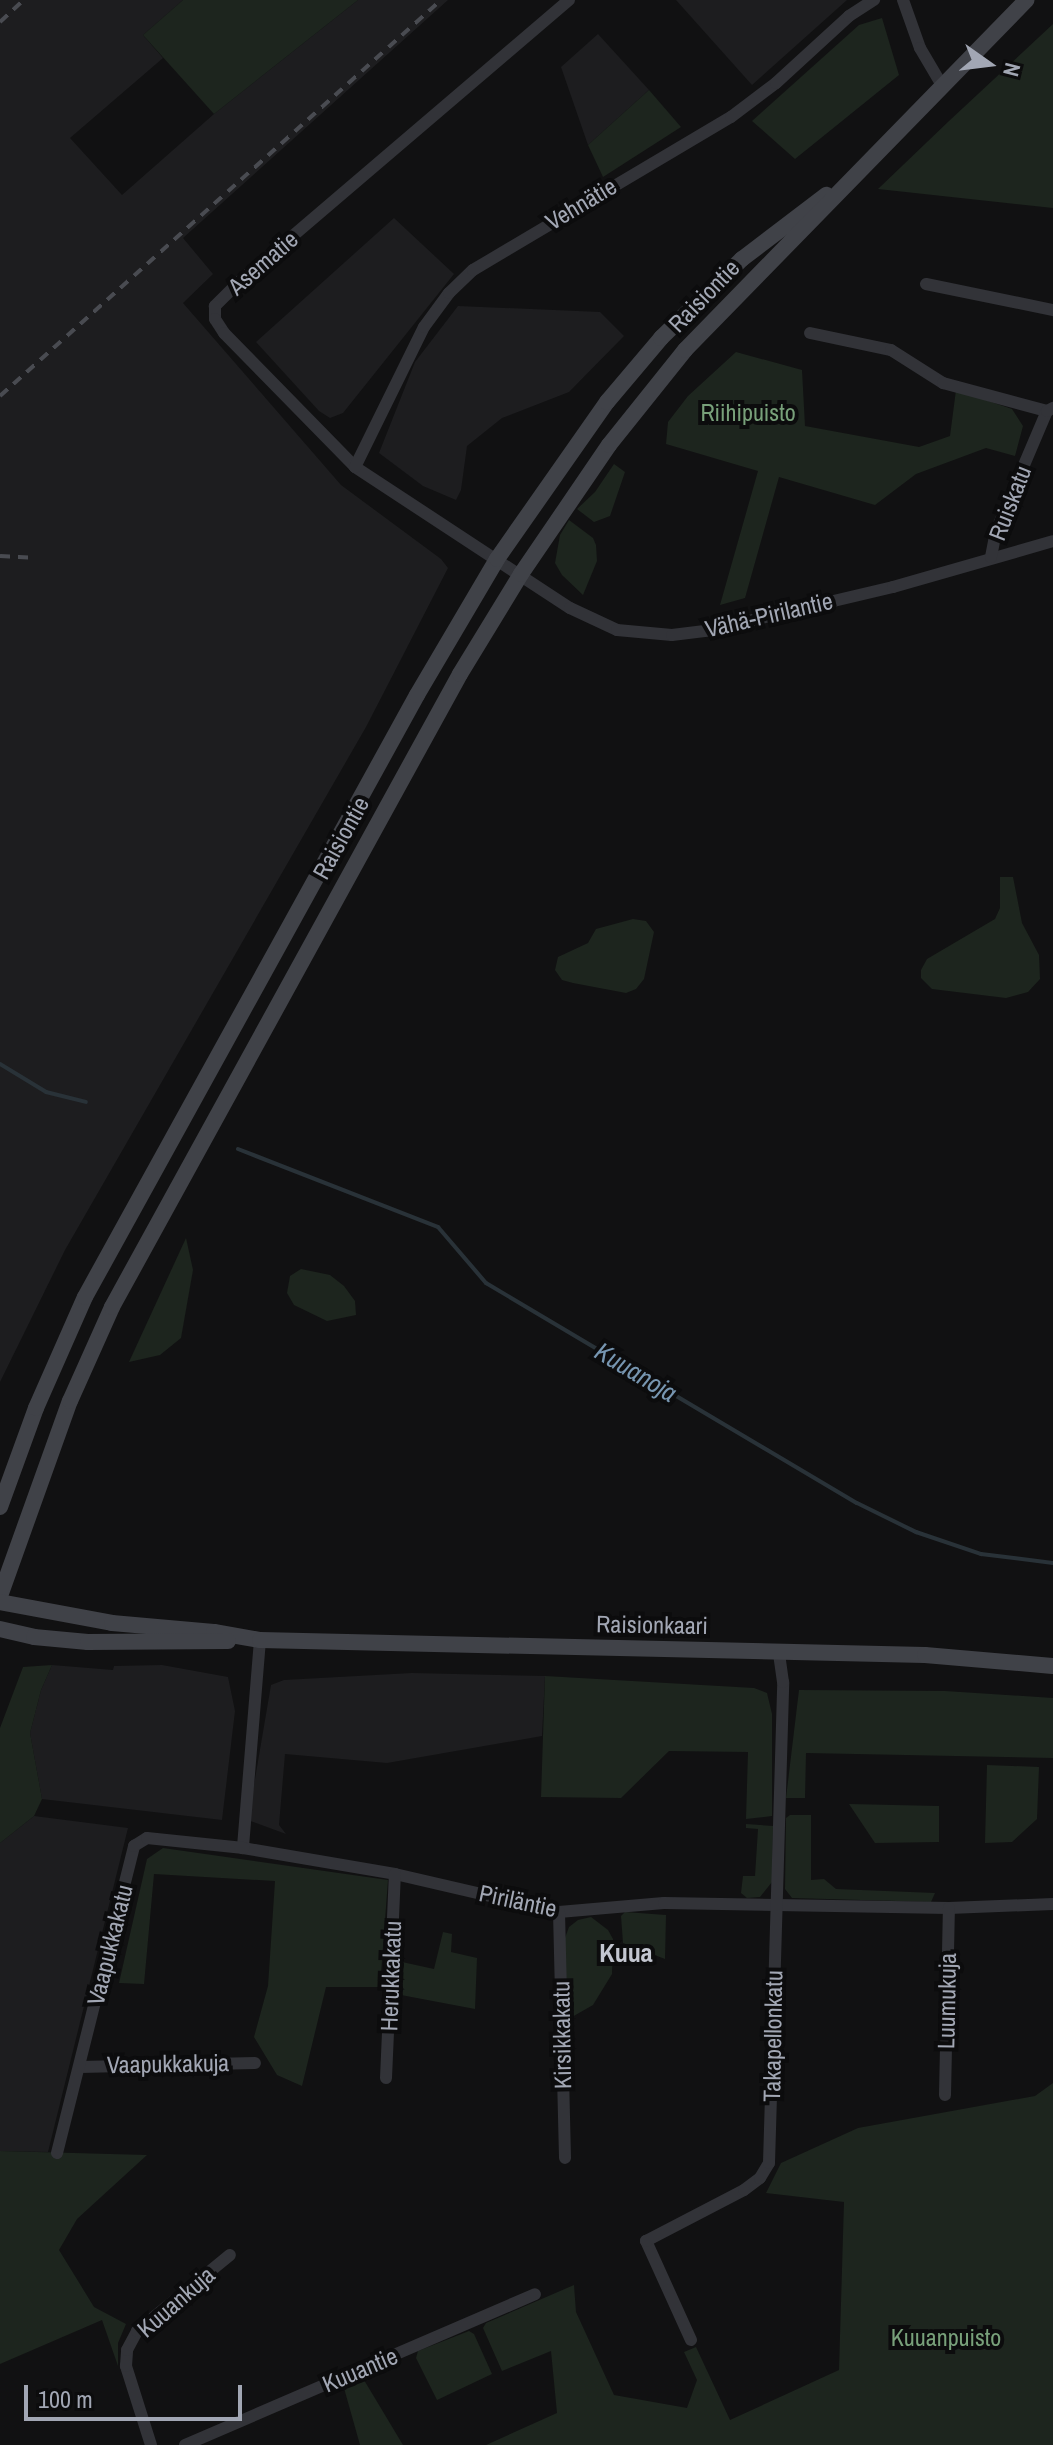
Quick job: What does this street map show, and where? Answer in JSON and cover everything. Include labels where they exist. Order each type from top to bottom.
[{"type":"main road","name":"Raisiontie","points":[[0,1596],[65,1416],[112,1307],[453,686],[521,574],[631,415],[685,350],[802,234],[847,180],[1027,0]]},
{"type":"main road","name":"Raisiontie","points":[[0,1507],[36,1408],[92,1283],[409,709],[497,559],[607,402],[661,338],[742,259],[847,180]]},
{"type":"main road","name":"Raisionkaari","points":[[0,1602],[98,1621],[254,1639],[925,1655],[1053,1666]]},
{"type":"main road","name":"Raisionkaari","points":[[0,1629],[34,1637],[88,1642],[211,1643],[254,1639]]},
{"type":"street","name":"Asematie","points":[[497,559],[355,467],[224,333],[215,319],[215,306],[569,0]]},
{"type":"street","name":"Vehnätie","points":[[355,467],[424,327],[449,293],[473,270],[731,117],[776,83],[849,16],[874,0]]},
{"type":"street","points":[[903,0],[920,48],[943,87]]},
{"type":"street","points":[[926,284],[1053,310]]},
{"type":"street","points":[[810,333],[891,350],[943,383],[1050,410]]},
{"type":"street","name":"Ruiskatu","points":[[991,557],[996,531],[1050,410]]},
{"type":"street","name":"Vähä-Pirilantie","points":[[497,559],[597,622],[617,630],[672,635],[711,630],[893,587],[1053,541]]},
{"type":"street","points":[[243,1848],[254,1639]]},
{"type":"street","name":"Takapellonkatu","points":[[691,2340],[646,2241],[744,2190],[760,2178],[769,2163],[783,1682],[779,1652]]},
{"type":"street","name":"Vaapukkakatu","points":[[57,2153],[134,1846],[147,1838],[243,1848]]},
{"type":"street","name":"Piriläntie","points":[[243,1848],[395,1874],[559,1912],[664,1903],[949,1908],[1053,1904]]},
{"type":"street","name":"Herukkakatu","points":[[386,2078],[395,1874]]},
{"type":"street","name":"Luumukuja","points":[[945,2095],[949,1908]]},
{"type":"street","name":"Kirsikkakatu","points":[[559,1912],[565,2158]]},
{"type":"street","name":"Vaapukkakuja","points":[[80,2067],[255,2063]]},
{"type":"street","name":"Kuuankuja","points":[[151,2445],[126,2366],[127,2350],[137,2331],[230,2255]]},
{"type":"street","name":"Kuuantie","points":[[185,2445],[535,2294]]},
{"type":"shaded area","points":[[0,0],[183,0],[143,35],[163,58],[70,138],[122,195],[214,114],[358,0],[448,0],[183,238],[213,274],[183,303],[341,485],[441,559],[448,568],[366,727],[65,1250],[0,1382]]},
{"type":"shaded area","points":[[676,0],[847,0],[752,85]]},
{"type":"shaded area","points":[[598,34],[649,90],[588,145],[561,67]]},
{"type":"shaded area","points":[[394,218],[454,274],[343,413],[330,418],[319,411],[256,342]]},
{"type":"shaded area","points":[[458,306],[600,312],[624,336],[569,392],[502,418],[467,446],[461,490],[456,500],[423,486],[379,453],[415,362]]},
{"type":"shaded area","points":[[52,1665],[113,1670],[114,1666],[162,1665],[228,1677],[235,1711],[222,1820],[42,1799],[30,1733],[41,1690]]},
{"type":"shaded area","points":[[412,1673],[545,1676],[542,1736],[387,1763],[285,1754],[279,1825],[286,1834],[248,1820],[271,1685],[284,1680]]},
{"type":"shaded area","points":[[34,1816],[128,1828],[48,2152],[0,2151],[0,1843]]},
{"type":"green space","points":[[183,0],[358,0],[214,114],[143,35]]},
{"type":"green space","points":[[882,18],[899,75],[795,159],[752,121],[859,25]]},
{"type":"green space","points":[[1053,24],[1053,208],[878,189],[949,121]]},
{"type":"green space","points":[[649,90],[681,127],[603,177],[588,145]]},
{"type":"green space","name":"Riihipuisto","points":[[736,352],[802,370],[805,426],[919,447],[950,436],[956,390],[1012,409],[1023,426],[1015,456],[986,448],[916,474],[875,505],[779,477],[745,598],[720,605],[758,471],[666,444],[668,422],[688,396]]},
{"type":"green space","points":[[614,464],[625,472],[610,516],[594,522],[577,509],[595,492]]},
{"type":"green space","points":[[569,520],[593,538],[596,545],[597,561],[583,595],[562,575],[555,563],[560,535]]},
{"type":"green space","points":[[1000,877],[1013,877],[1022,923],[1039,955],[1040,979],[1028,992],[1006,998],[932,989],[921,978],[921,970],[927,959],[995,919],[1000,908]]},
{"type":"green space","points":[[633,919],[646,921],[654,932],[644,979],[636,989],[626,993],[562,980],[555,970],[558,957],[588,943],[596,929]]},
{"type":"green space","points":[[186,1238],[193,1270],[181,1338],[160,1355],[129,1362]]},
{"type":"green space","points":[[301,1269],[330,1275],[344,1286],[355,1301],[356,1315],[327,1321],[294,1305],[287,1293],[290,1276]]},
{"type":"green space","points":[[52,1665],[41,1690],[30,1733],[42,1799],[34,1816],[0,1843],[0,1728],[23,1667]]},
{"type":"green space","points":[[545,1676],[754,1688],[767,1693],[772,1714],[772,1816],[746,1819],[748,1752],[669,1751],[621,1798],[541,1797]]},
{"type":"green space","points":[[799,1690],[945,1691],[1053,1698],[1053,1758],[806,1753],[805,1798],[786,1798]]},
{"type":"green space","points":[[987,1765],[1039,1767],[1037,1819],[1012,1842],[985,1843]]},
{"type":"green space","points":[[849,1804],[939,1806],[939,1842],[875,1843]]},
{"type":"green space","points":[[790,1815],[811,1815],[811,1880],[824,1879],[836,1889],[935,1893],[931,1902],[792,1898],[785,1889],[786,1818]]},
{"type":"green space","points":[[746,1824],[773,1826],[772,1882],[760,1897],[747,1898],[741,1893],[743,1876],[755,1876],[758,1829],[746,1828]]},
{"type":"green space","points":[[163,1848],[388,1880],[380,1987],[326,1987],[302,2086],[277,2075],[254,2037],[268,1986],[275,1881],[154,1874],[144,1984],[119,1983],[147,1859]]},
{"type":"green space","points":[[625,1912],[666,1915],[665,1959],[623,1943],[621,1916]]},
{"type":"green space","points":[[591,1917],[608,1930],[613,1939],[612,1974],[593,2005],[565,2021],[565,1938],[569,1927],[578,1920]]},
{"type":"green space","points":[[443,1932],[452,1934],[451,1952],[477,1958],[475,2009],[401,1995],[402,1962],[434,1969]]},
{"type":"green space","name":"Kuuanpuisto","points":[[1053,2083],[1053,2445],[486,2445],[557,2413],[551,2351],[502,2371],[483,2328],[486,2323],[574,2285],[576,2312],[614,2395],[687,2408],[697,2380],[684,2352],[696,2347],[730,2420],[839,2370],[844,2202],[766,2193],[781,2163],[858,2128],[1035,2096]]},
{"type":"green space","points":[[0,2151],[147,2155],[77,2219],[59,2250],[94,2307],[126,2324],[118,2343],[118,2366],[102,2320],[0,2364]]},
{"type":"green space","points":[[469,2331],[474,2334],[492,2374],[437,2400],[416,2358],[418,2351]]},
{"type":"green space","points":[[364,2380],[403,2445],[360,2445],[344,2388]]},
{"type":"waterway","points":[[0,1064],[46,1092],[86,1102]]},
{"type":"waterway","name":"Kuuanoja","points":[[238,1149],[438,1227],[486,1283],[857,1503],[916,1532],[981,1554],[1053,1563]]},
{"type":"railway","points":[[0,22],[24,0]]},
{"type":"railway","points":[[0,396],[441,0]]},
{"type":"railway","points":[[0,556],[33,558]]},
{"type":"district","name":"Kuua","points":[[626,1953]]}]
